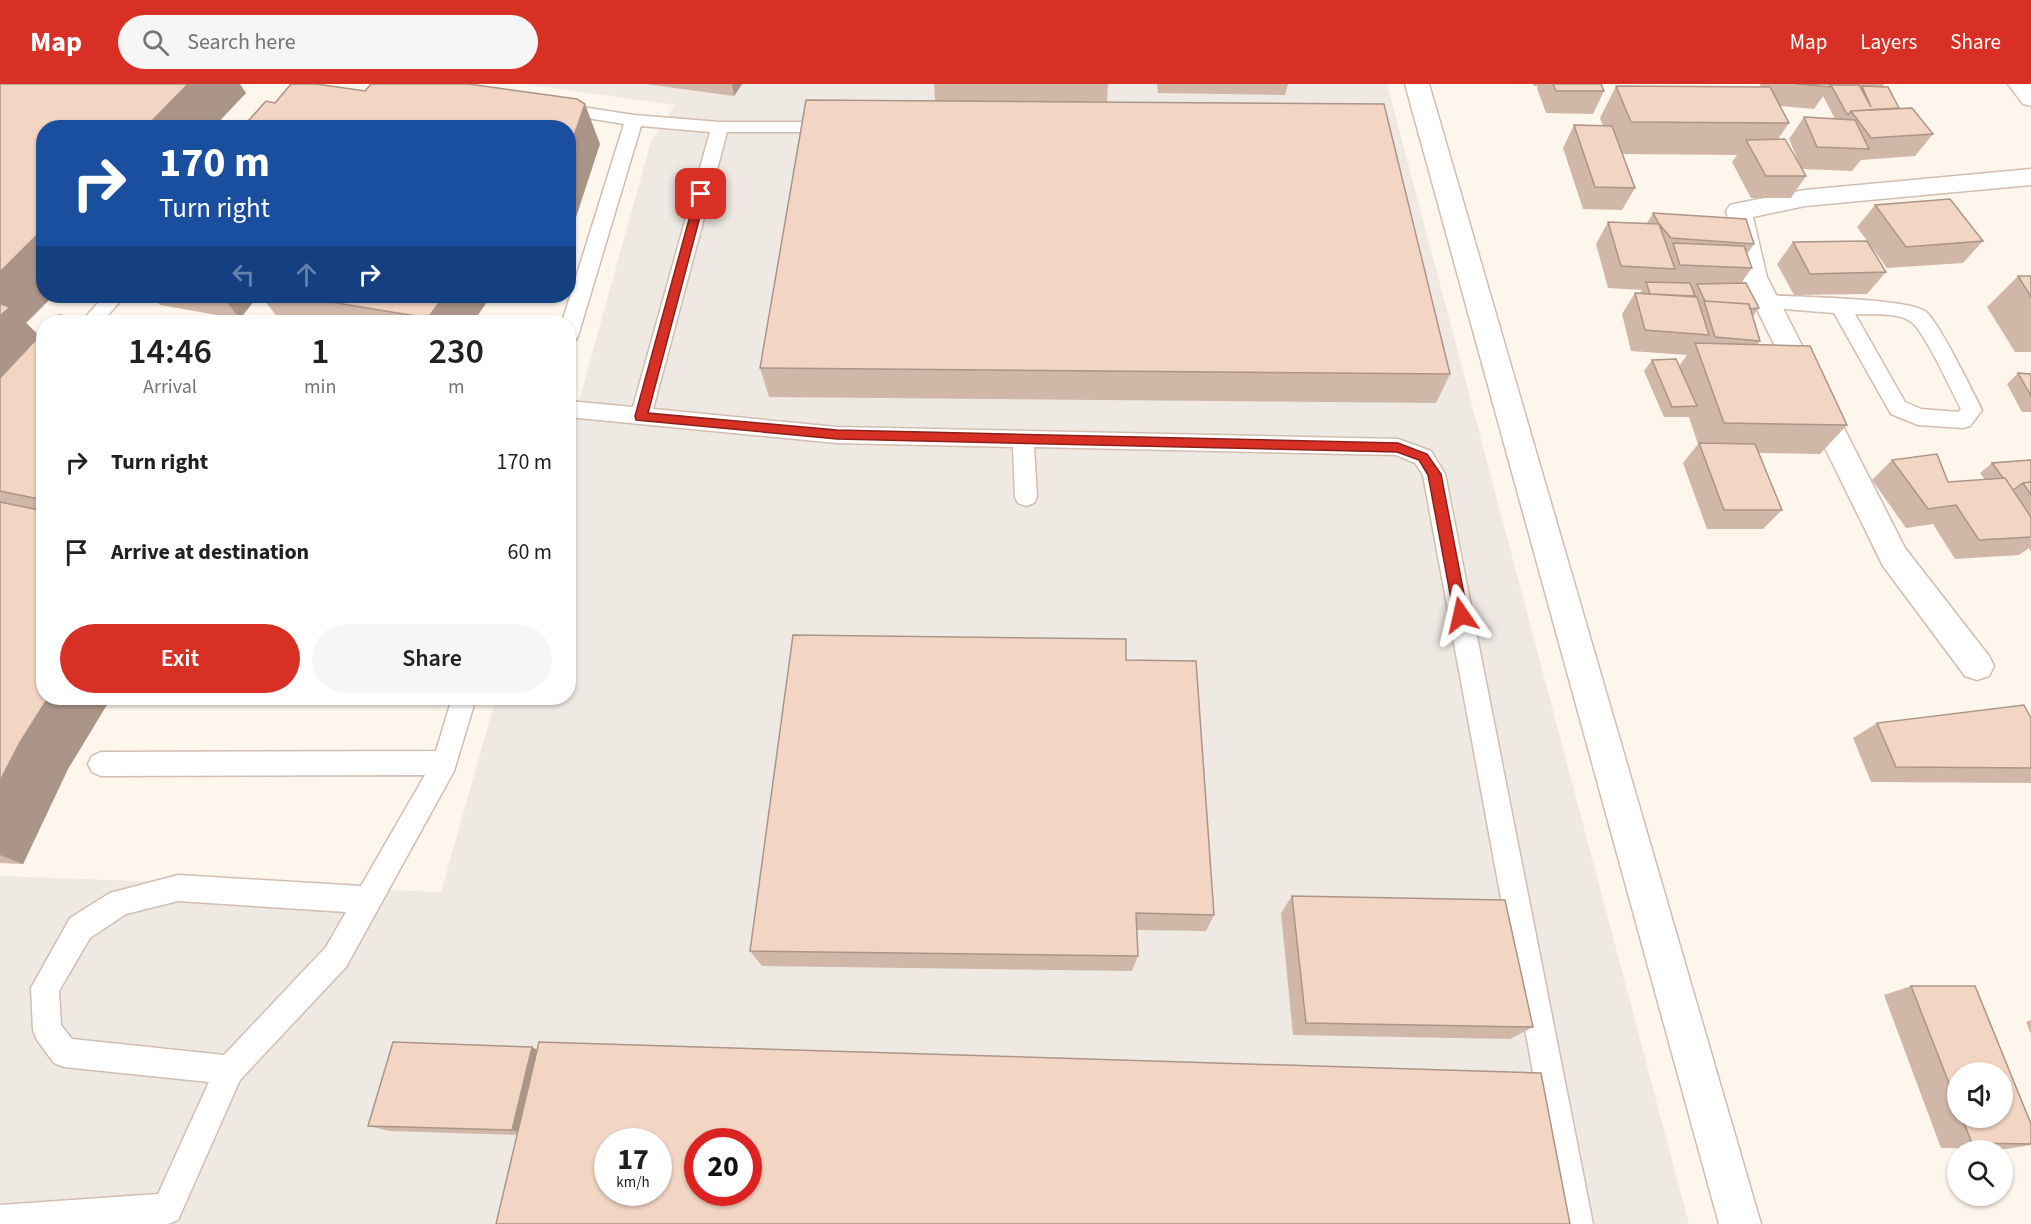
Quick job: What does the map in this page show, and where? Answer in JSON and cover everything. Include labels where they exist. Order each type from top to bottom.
[{"type":"street","points":[[1417,84],[1740,1224]]},
{"type":"street","points":[[2020,84],[2031,99]]},
{"type":"street","points":[[1977,666],[1894,557],[1754,277],[1739,211],[1800,188],[2031,177]]},
{"type":"lane","points":[[541,106],[634,120],[720,127],[849,127]]},
{"type":"lane","points":[[574,315],[634,120]]},
{"type":"lane","points":[[641,416],[720,127]]},
{"type":"lane","points":[[1767,302],[1840,306],[1900,310],[1918,316],[1929,331],[1972,410],[1964,420],[1918,417],[1899,408],[1884,386],[1840,306]]},
{"type":"lane","points":[[97,315],[109,303]]},
{"type":"lane","points":[[576,410],[837,435],[1398,447],[1423,457],[1434,474],[1577,1224]]},
{"type":"lane","points":[[1023,439],[1026,497]]},
{"type":"lane","points":[[0,1221],[167,1209],[230,1070],[336,957],[445,763],[462,705]]},
{"type":"lane","points":[[101,764],[445,763]]},
{"type":"lane","points":[[230,1070],[64,1053],[47,1030],[45,988],[80,928],[120,902],[178,888],[368,900]]},
{"type":"shaded area","points":[[525,84],[1387,84],[1689,1224],[0,1224],[0,876],[441,892],[494,705],[576,705],[576,412],[651,141],[675,105]]},
{"type":"building","points":[[0,84],[188,84],[153,120],[36,120],[36,236],[0,272]]},
{"type":"building","points":[[291,84],[317,84],[365,91],[371,84],[469,84],[577,99],[585,104],[576,130],[576,120],[249,120],[266,101],[275,103]]},
{"type":"building","points":[[1553,84],[1601,84],[1604,91],[1556,91]]},
{"type":"building","points":[[1797,84],[1829,84],[1830,87]]},
{"type":"building","points":[[1831,85],[1859,85],[1871,107],[1862,86],[1888,87],[1899,108],[1851,111],[1847,114]]},
{"type":"building","points":[[1616,86],[1770,87],[1789,123],[1631,122]]},
{"type":"building","points":[[806,100],[1384,104],[1450,374],[760,368]]},
{"type":"building","points":[[1912,108],[1933,134],[1871,138],[1851,111]]},
{"type":"building","points":[[1804,117],[1855,120],[1869,149],[1817,147]]},
{"type":"building","points":[[1574,125],[1612,126],[1635,188],[1595,187]]},
{"type":"building","points":[[1785,139],[1806,176],[1766,176],[1746,140]]},
{"type":"building","points":[[1950,199],[1983,241],[1906,247],[1875,205]]},
{"type":"building","points":[[1653,213],[1746,219],[1754,244],[1671,238]]},
{"type":"building","points":[[1608,222],[1659,224],[1675,269],[1621,266]]},
{"type":"building","points":[[1867,241],[1886,272],[1810,274],[1793,242]]},
{"type":"building","points":[[1673,243],[1744,246],[1752,268],[1680,265]]},
{"type":"building","points":[[2018,276],[2031,276],[2031,297]]},
{"type":"building","points":[[1646,282],[1690,283],[1695,296],[1650,294]]},
{"type":"building","points":[[1746,283],[1759,308],[1750,309],[1749,304],[1705,301],[1697,284]]},
{"type":"building","points":[[1635,293],[1697,297],[1709,335],[1645,330]]},
{"type":"building","points":[[1704,301],[1749,304],[1760,341],[1715,337]]},
{"type":"building","points":[[337,303],[439,303],[430,315],[410,315]]},
{"type":"building","points":[[0,304],[10,307],[0,316]]},
{"type":"building","points":[[36,340],[36,498],[0,491],[0,378]]},
{"type":"building","points":[[1695,343],[1810,346],[1847,425],[1724,423]]},
{"type":"building","points":[[1676,359],[1697,406],[1672,407],[1652,360]]},
{"type":"building","points":[[2018,373],[2031,374],[2031,396]]},
{"type":"building","points":[[1699,443],[1755,444],[1782,510],[1724,510]]},
{"type":"building","points":[[1937,454],[1948,482],[2005,478],[2031,517],[2031,537],[1979,540],[1956,505],[1928,509],[1892,460]]},
{"type":"building","points":[[2031,460],[2031,482],[2023,483],[2013,490],[1992,463]]},
{"type":"building","points":[[2031,482],[2031,495],[2023,483]]},
{"type":"building","points":[[0,502],[36,509],[36,705],[44,705],[20,742],[0,781]]},
{"type":"building","points":[[793,635],[1126,639],[1126,660],[1196,661],[1214,915],[1136,913],[1138,956],[750,951]]},
{"type":"building","points":[[2024,705],[2031,718],[2031,768],[1896,767],[1877,723]]},
{"type":"building","points":[[1292,896],[1505,900],[1533,1027],[1306,1023]]},
{"type":"building","points":[[1911,986],[1975,986],[2006,1062],[1947,1062],[1947,1078]]},
{"type":"building","points":[[393,1042],[532,1047],[512,1130],[368,1126]]},
{"type":"building","points":[[539,1042],[1541,1073],[1570,1224],[496,1224]]},
{"type":"building","points":[[2013,1080],[2031,1124],[2031,1144],[2013,1144],[2013,1140],[1971,1140],[1966,1128],[2013,1128]]},
{"type":"route","points":[[701,194],[641,416],[837,435],[1398,447],[1423,457],[1434,474],[1461,615]]}]
